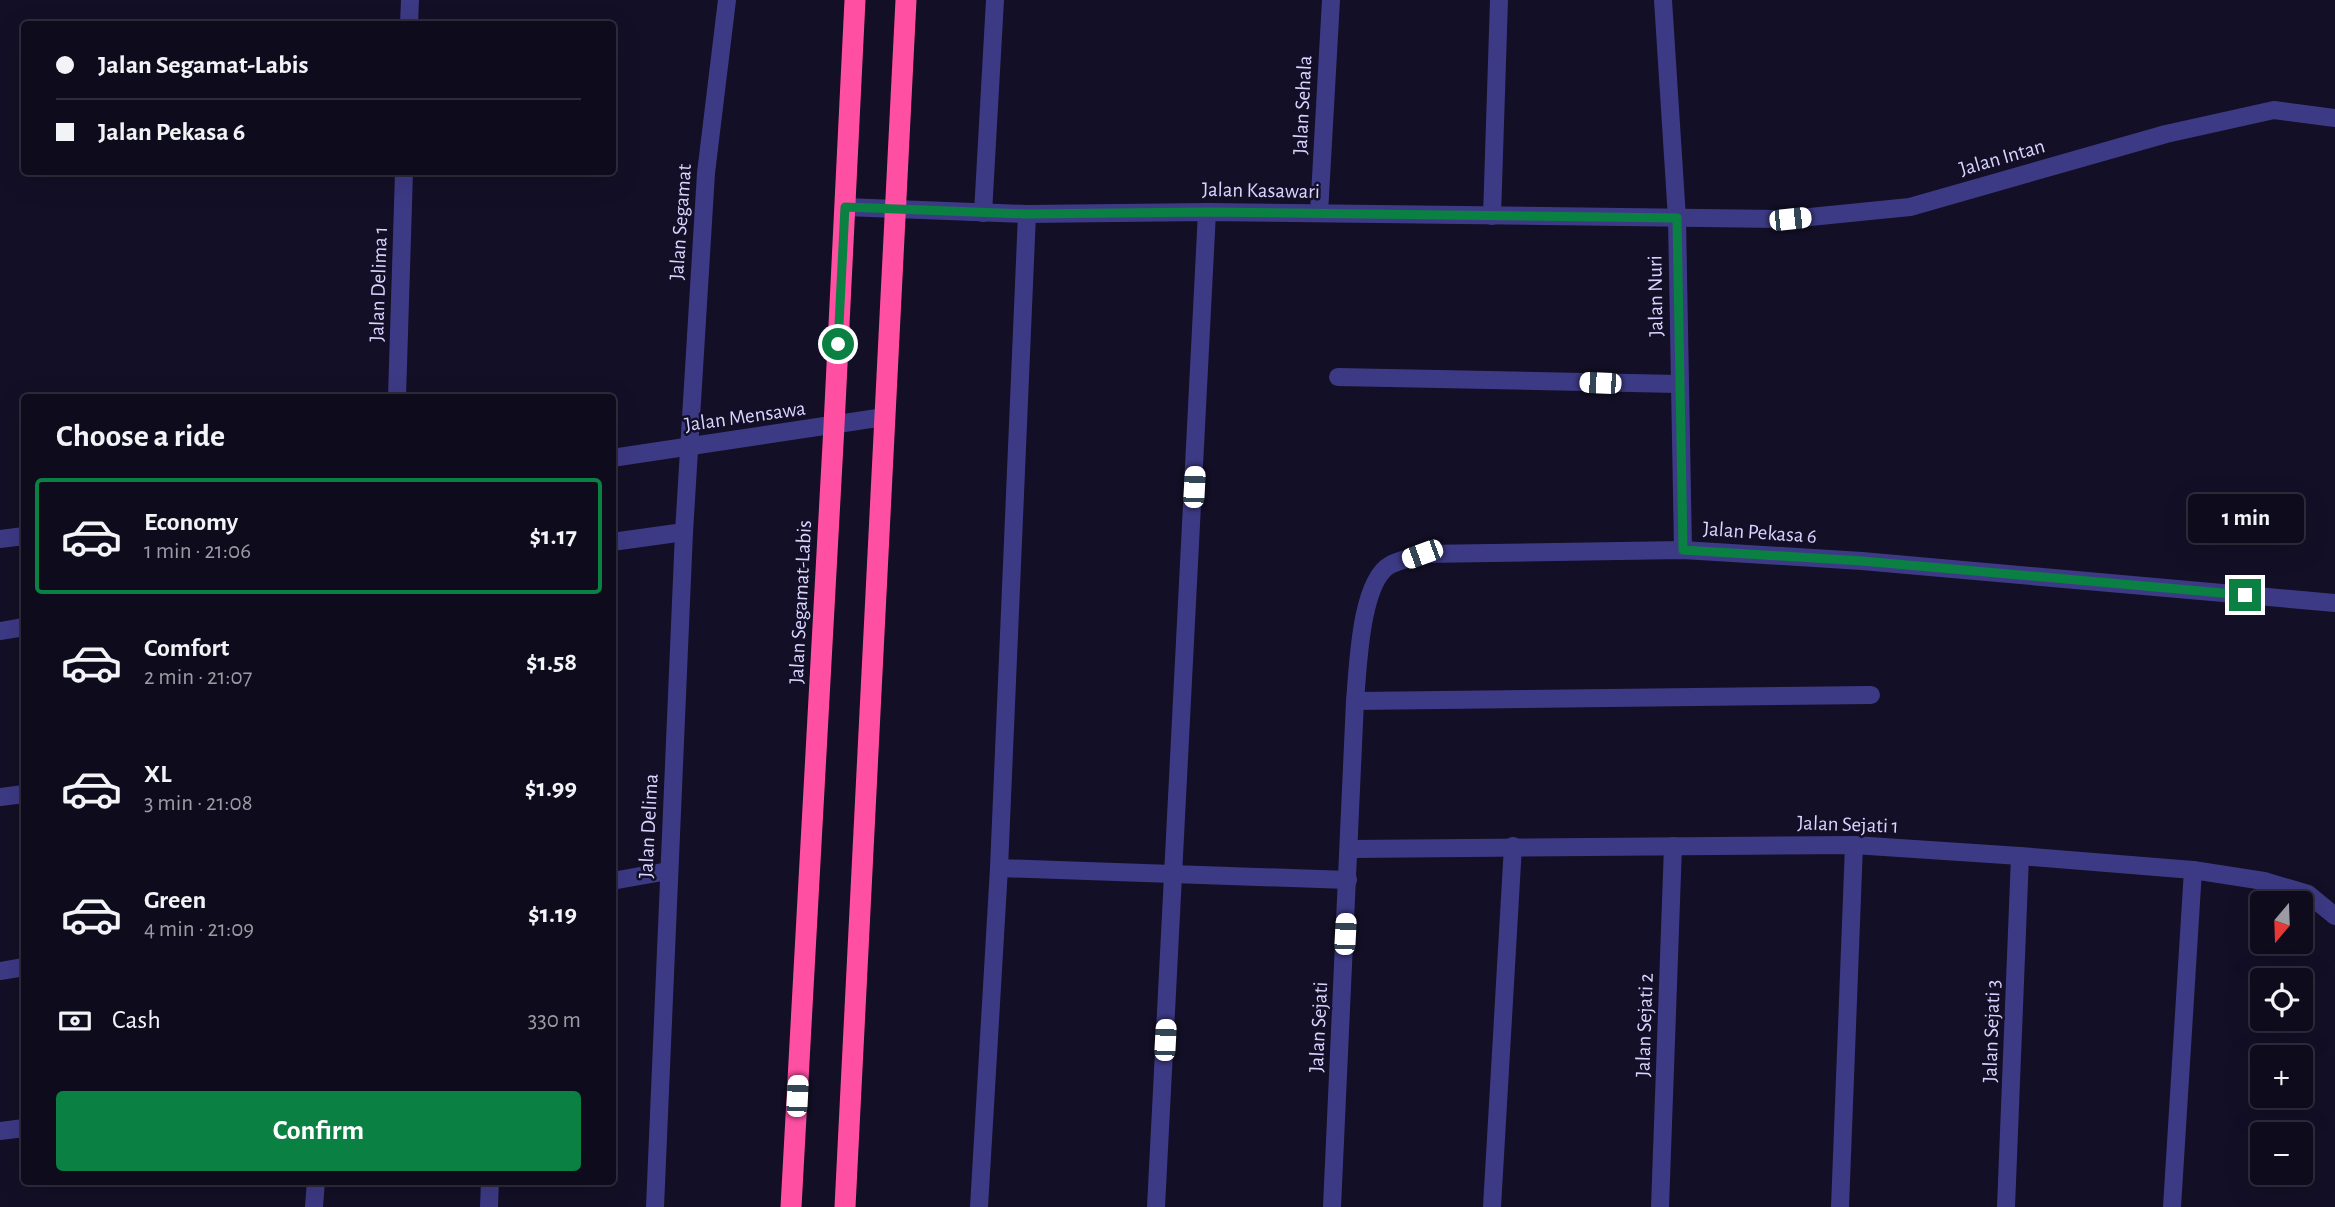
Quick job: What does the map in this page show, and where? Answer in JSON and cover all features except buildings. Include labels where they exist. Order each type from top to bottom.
[{"type":"highway","name":"Jalan Segamat-Labis","points":[[791,1207],[855,0]]},
{"type":"highway","points":[[845,1207],[906,0]]},
{"type":"street","points":[[409,21],[410,0]]},
{"type":"street","name":"Jalan Segamat","points":[[690,448],[706,173],[727,0]]},
{"type":"street","points":[[983,213],[995,0]]},
{"type":"street","name":"Jalan Sehala","points":[[1319,213],[1331,0]]},
{"type":"street","points":[[1493,216],[1499,0]]},
{"type":"street","name":"Jalan Nuri","points":[[1663,0],[1677,218],[1683,550]]},
{"type":"street","name":"Jalan Intan","points":[[1677,218],[1790,219],[1910,207],[2166,134],[2274,110],[2335,118]]},
{"type":"street","name":"Jalan Delima 1","points":[[397,394],[404,175]]},
{"type":"street","name":"Jalan Kasawari","points":[[845,207],[1027,214],[1208,212],[1677,218]]},
{"type":"street","points":[[1156,1207],[1208,212]]},
{"type":"street","points":[[979,1207],[999,868],[1027,214]]},
{"type":"street","points":[[1338,377],[1678,384]]},
{"type":"street","name":"Jalan Mensawa","points":[[616,457],[884,417]]},
{"type":"street","name":"Jalan Delima","points":[[655,1207],[668,872],[690,448]]},
{"type":"street","points":[[616,541],[684,532]]},
{"type":"street","points":[[0,539],[21,536]]},
{"type":"street","name":"Jalan Pekasa 6","points":[[1349,849],[1355,701],[1363,622],[1372,588],[1388,566],[1422,554],[1683,550],[1862,561],[2335,604]]},
{"type":"street","points":[[0,631],[21,628]]},
{"type":"street","points":[[1355,701],[1871,695]]},
{"type":"street","points":[[0,797],[21,794]]},
{"type":"street","points":[[1840,1207],[1854,845]]},
{"type":"street","name":"Jalan Sejati 1","points":[[1349,849],[1854,845],[2020,856],[2193,870],[2264,881],[2308,894],[2335,916]]},
{"type":"street","points":[[1492,1207],[1513,846]]},
{"type":"street","name":"Jalan Sejati 2","points":[[1660,1207],[1673,846]]},
{"type":"street","name":"Jalan Sejati","points":[[1332,1207],[1349,849]]},
{"type":"street","name":"Jalan Sejati 3","points":[[2006,1207],[2020,856]]},
{"type":"street","points":[[999,868],[1348,880]]},
{"type":"street","points":[[2172,1207],[2193,870]]},
{"type":"street","points":[[616,880],[668,872]]},
{"type":"street","points":[[0,971],[21,968]]},
{"type":"street","points":[[0,1131],[21,1128]]},
{"type":"street","points":[[314,1207],[316,1185]]},
{"type":"street","points":[[489,1207],[490,1185]]},
{"type":"route","points":[[838,344],[845,207],[1027,214],[1208,212],[1677,218],[1683,550],[1862,561],[2245,595]]}]
